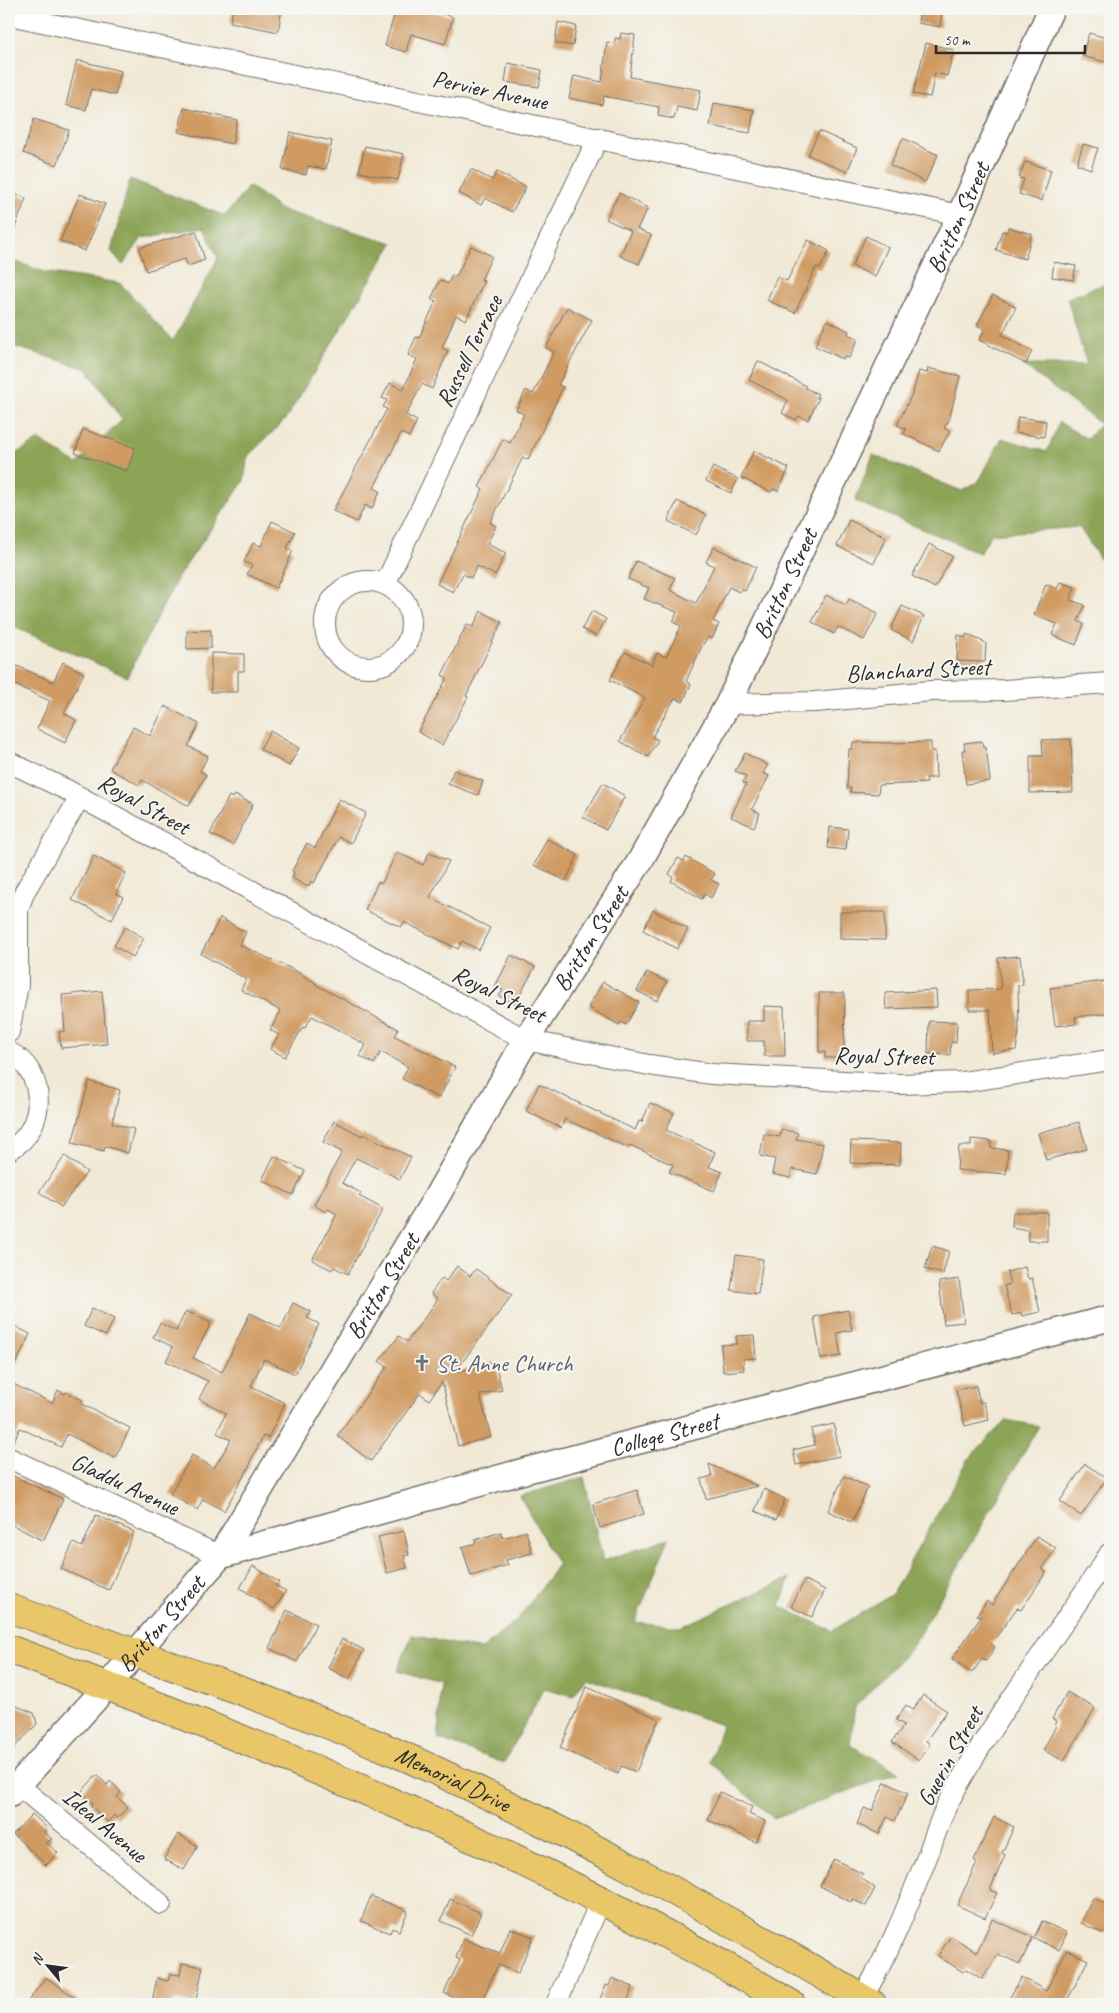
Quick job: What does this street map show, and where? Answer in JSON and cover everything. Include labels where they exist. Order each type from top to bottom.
[{"type":"main road","name":"Memorial Drive","points":[[9,1608],[324,1722],[458,1782],[672,1890],[867,2001]]},
{"type":"main road","name":"Memorial Drive","points":[[9,1649],[107,1686],[384,1799],[486,1844],[601,1900],[791,2004]]},
{"type":"street","name":"Britton Street","points":[[13,1790],[220,1556],[437,1196],[526,1040],[640,861],[728,704],[960,214],[1051,9]]},
{"type":"street","name":"Pervier Avenue","points":[[9,15],[960,214]]},
{"type":"street","name":"Russell Terrace","points":[[385,584],[598,138]]},
{"type":"street","points":[[371,581],[385,584],[397,592],[406,603],[410,617],[410,631],[406,645],[397,656],[385,664],[371,667],[357,666],[344,660],[334,651],[327,638],[325,624],[327,610],[334,598],[344,588],[357,582],[371,581]]},
{"type":"street","name":"Blanchard Street","points":[[728,704],[815,702],[931,691],[1004,690],[1110,683]]},
{"type":"street","name":"Royal Street","points":[[9,762],[80,797],[526,1040],[649,1066],[712,1074],[900,1084],[963,1082],[1110,1060]]},
{"type":"street","points":[[9,1032],[18,985],[18,909],[25,891],[80,797]]},
{"type":"street","points":[[9,1052],[22,1061],[29,1069],[34,1079],[39,1100],[37,1112],[29,1132],[22,1141],[9,1150]]},
{"type":"street","name":"College Street","points":[[220,1556],[533,1468],[1110,1318]]},
{"type":"street","name":"Gladdu Avenue","points":[[9,1458],[220,1556]]},
{"type":"street","name":"Guerin Street","points":[[867,2001],[878,1970],[948,1804],[965,1770],[1110,1553]]},
{"type":"street","name":"Ideal Avenue","points":[[13,1790],[161,1904]]},
{"type":"street","points":[[556,2004],[601,1900]]},
{"type":"green space","points":[[130,179],[225,216],[249,186],[281,210],[393,243],[285,420],[248,456],[244,481],[178,577],[127,677],[9,625],[9,458],[39,440],[77,464],[122,420],[87,369],[9,345],[9,259],[44,272],[120,283],[173,341],[218,258],[204,227],[142,238],[123,265],[111,251]]},
{"type":"green space","points":[[1110,282],[1110,574],[1079,527],[991,534],[980,553],[855,501],[873,455],[962,491],[979,481],[1002,438],[1047,452],[1059,422],[1087,439],[1101,424],[1023,365],[1087,365],[1067,298]]},
{"type":"green space","points":[[1006,1420],[1039,1426],[912,1647],[855,1707],[850,1745],[899,1772],[774,1819],[710,1762],[722,1725],[586,1678],[573,1696],[544,1688],[504,1763],[438,1739],[441,1684],[397,1671],[412,1635],[481,1650],[519,1618],[558,1565],[520,1496],[584,1477],[603,1561],[669,1538],[635,1622],[680,1627],[790,1578],[780,1606],[832,1631],[892,1594],[969,1458]]},
{"type":"building","points":[[233,9],[282,9],[278,32],[230,22]]},
{"type":"building","points":[[396,9],[425,9],[453,17],[445,44],[411,34],[406,52],[385,46]]},
{"type":"building","points":[[920,9],[942,9],[940,27],[918,23]]},
{"type":"building","points":[[558,22],[576,26],[573,46],[555,43]]},
{"type":"building","points":[[621,33],[635,35],[630,77],[701,90],[697,111],[677,107],[674,119],[658,116],[659,107],[604,96],[602,105],[569,98],[574,76],[602,82],[607,42],[615,43],[615,38],[620,39]]},
{"type":"building","points":[[1089,33],[1110,39],[1105,62],[1082,56]]},
{"type":"building","points":[[926,43],[954,50],[947,76],[935,73],[930,97],[913,94]]},
{"type":"building","points":[[77,60],[121,71],[115,95],[91,89],[86,110],[66,105]]},
{"type":"building","points":[[508,63],[542,70],[539,87],[505,82]]},
{"type":"building","points":[[714,103],[754,110],[750,133],[710,126]]},
{"type":"building","points":[[184,108],[237,120],[232,144],[178,132]]},
{"type":"building","points":[[34,119],[69,130],[57,165],[23,153]]},
{"type":"building","points":[[819,131],[857,148],[847,172],[808,155]]},
{"type":"building","points":[[290,132],[332,141],[326,169],[308,166],[306,175],[282,170]]},
{"type":"building","points":[[903,138],[938,155],[925,182],[890,165]]},
{"type":"building","points":[[1083,144],[1098,148],[1091,169],[1077,164]]},
{"type":"building","points":[[365,146],[404,154],[398,180],[359,172]]},
{"type":"building","points":[[1025,162],[1051,170],[1042,201],[1019,194],[1024,179],[1019,178]]},
{"type":"building","points":[[471,169],[492,180],[497,172],[526,187],[512,212],[485,198],[481,205],[459,193]]},
{"type":"building","points":[[9,192],[26,198],[10,241],[9,241]]},
{"type":"building","points":[[619,193],[648,208],[637,229],[651,235],[639,264],[620,256],[631,231],[606,219]]},
{"type":"building","points":[[80,194],[105,204],[85,251],[60,241]]},
{"type":"building","points":[[1008,227],[1032,234],[1025,259],[996,250],[1002,231],[1007,232]]},
{"type":"building","points":[[196,231],[205,260],[188,266],[185,259],[146,271],[139,248]]},
{"type":"building","points":[[866,236],[888,247],[875,277],[852,266]]},
{"type":"building","points":[[808,240],[829,251],[820,269],[816,267],[795,313],[767,300],[777,277],[787,281]]},
{"type":"building","points":[[471,246],[492,256],[481,280],[484,281],[466,320],[456,315],[442,348],[448,351],[432,389],[422,384],[406,415],[417,421],[409,437],[401,433],[374,488],[380,491],[372,509],[365,505],[357,522],[333,511],[387,409],[383,407],[387,400],[382,398],[390,383],[403,390],[417,359],[408,355],[416,337],[419,338],[436,301],[431,299],[440,280],[448,284],[452,275],[456,277]]},
{"type":"building","points":[[1054,262],[1076,266],[1073,280],[1052,277]]},
{"type":"building","points":[[993,295],[1016,307],[1002,335],[1032,351],[1026,364],[979,340],[985,329],[977,325]]},
{"type":"building","points":[[567,307],[592,320],[558,385],[563,387],[528,460],[523,457],[490,523],[496,526],[487,544],[506,553],[495,575],[477,566],[471,578],[463,574],[453,592],[437,584],[483,489],[479,487],[503,439],[510,443],[524,414],[516,410],[526,390],[533,394],[554,352],[546,348]]},
{"type":"building","points":[[827,320],[849,331],[848,334],[858,339],[849,358],[844,356],[843,359],[815,346]]},
{"type":"building","points":[[758,361],[818,394],[816,397],[819,398],[808,420],[799,416],[796,420],[782,413],[788,400],[749,380]]},
{"type":"building","points":[[928,368],[960,376],[949,420],[944,428],[950,431],[939,451],[904,434],[906,429],[897,425],[913,392],[919,371],[927,373]]},
{"type":"building","points":[[1018,417],[1046,421],[1044,437],[1016,433]]},
{"type":"building","points":[[83,429],[135,448],[127,471],[75,453]]},
{"type":"building","points":[[754,451],[789,468],[778,491],[773,489],[771,492],[741,478]]},
{"type":"building","points":[[713,467],[738,479],[731,493],[706,481]]},
{"type":"building","points":[[677,501],[706,515],[696,535],[668,521]]},
{"type":"building","points":[[849,520],[886,537],[874,563],[837,546]]},
{"type":"building","points":[[272,521],[295,532],[287,548],[293,551],[276,588],[247,574],[252,565],[244,562],[253,543],[261,546]]},
{"type":"building","points":[[929,544],[952,556],[935,588],[912,576]]},
{"type":"building","points":[[714,547],[756,567],[745,591],[741,589],[739,592],[729,587],[713,621],[719,624],[712,639],[708,637],[702,646],[686,681],[691,684],[683,702],[675,698],[652,737],[658,740],[648,757],[620,741],[645,698],[610,680],[625,652],[652,665],[657,653],[666,657],[681,626],[673,622],[677,612],[644,599],[649,588],[628,579],[636,561],[675,578],[670,590],[696,603],[714,566],[706,562]]},
{"type":"building","points":[[1060,582],[1075,587],[1070,600],[1085,605],[1078,621],[1084,624],[1076,645],[1052,635],[1057,624],[1034,615],[1046,584],[1057,589]]},
{"type":"building","points":[[826,595],[846,605],[849,599],[878,613],[864,640],[838,627],[834,634],[812,622]]},
{"type":"building","points":[[902,606],[924,616],[913,641],[891,630]]},
{"type":"building","points":[[481,611],[502,622],[466,696],[468,697],[442,745],[418,732],[447,678],[442,675],[467,624],[473,627]]},
{"type":"building","points":[[592,611],[606,619],[596,636],[582,629]]},
{"type":"building","points":[[211,630],[211,648],[187,649],[187,631]]},
{"type":"building","points":[[966,634],[986,643],[985,662],[957,661],[958,635],[966,638]]},
{"type":"building","points":[[211,653],[244,654],[244,671],[238,671],[238,692],[211,692]]},
{"type":"building","points":[[63,662],[84,673],[64,713],[76,720],[65,743],[37,729],[50,701],[9,682],[15,665],[53,682]]},
{"type":"building","points":[[165,706],[199,724],[188,746],[208,756],[200,771],[206,775],[189,806],[142,780],[139,785],[110,769],[133,727],[150,736]]},
{"type":"building","points":[[270,731],[299,748],[289,766],[260,749]]},
{"type":"building","points":[[1071,739],[1073,792],[1030,793],[1030,756],[1043,756],[1042,740]]},
{"type":"building","points":[[982,741],[983,748],[986,747],[990,781],[966,784],[962,750],[965,750],[964,743]]},
{"type":"building","points":[[853,742],[931,742],[931,751],[935,751],[936,778],[926,778],[927,783],[879,785],[878,794],[850,792],[851,788],[847,788],[849,749],[852,749]]},
{"type":"building","points":[[745,753],[768,765],[763,773],[769,776],[752,809],[760,813],[754,827],[731,817],[746,784],[743,783],[746,776],[735,771]]},
{"type":"building","points":[[454,770],[483,781],[478,795],[448,784]]},
{"type":"building","points":[[603,783],[625,796],[606,830],[583,817]]},
{"type":"building","points":[[235,795],[253,804],[233,845],[210,834],[229,796],[233,798]]},
{"type":"building","points":[[339,799],[366,813],[351,843],[339,837],[314,883],[311,881],[308,887],[292,878],[294,873],[292,871],[307,843],[315,848]]},
{"type":"building","points":[[830,827],[848,829],[846,850],[828,848]]},
{"type":"building","points":[[547,839],[578,855],[566,881],[534,865]]},
{"type":"building","points":[[397,852],[423,865],[429,853],[449,861],[430,897],[490,928],[479,950],[462,941],[458,949],[404,922],[401,927],[365,910],[378,882],[382,883]]},
{"type":"building","points":[[94,856],[126,873],[116,893],[123,897],[112,920],[72,900]]},
{"type":"building","points":[[686,857],[715,874],[711,880],[719,884],[711,898],[705,894],[702,899],[671,881],[673,877],[669,874],[678,858],[684,861]]},
{"type":"building","points":[[653,910],[688,929],[677,949],[643,930]]},
{"type":"building","points":[[840,912],[885,912],[885,940],[840,939]]},
{"type":"building","points":[[220,918],[246,932],[240,945],[292,969],[315,984],[398,1029],[395,1036],[455,1067],[439,1098],[402,1079],[408,1067],[381,1052],[374,1064],[360,1056],[366,1045],[312,1016],[285,1057],[270,1049],[279,1035],[270,1030],[281,1011],[241,990],[246,979],[201,954]]},
{"type":"building","points":[[125,927],[144,938],[133,957],[114,946]]},
{"type":"building","points":[[511,955],[535,967],[515,1004],[499,996],[503,990],[495,987]]},
{"type":"building","points":[[1020,956],[1023,984],[1018,985],[1019,1032],[1016,1050],[992,1053],[990,1010],[969,1010],[969,990],[1001,989],[998,958]]},
{"type":"building","points":[[647,972],[667,982],[657,1001],[637,991]]},
{"type":"building","points":[[1105,981],[1110,1013],[1075,1017],[1076,1024],[1055,1026],[1050,988]]},
{"type":"building","points":[[603,982],[639,1002],[626,1025],[621,1022],[619,1025],[588,1007]]},
{"type":"building","points":[[936,990],[937,1007],[886,1009],[885,993]]},
{"type":"building","points":[[102,991],[107,1044],[61,1048],[59,1032],[65,1031],[62,995]]},
{"type":"building","points":[[819,993],[845,993],[844,1052],[842,1052],[842,1058],[825,1058],[825,1052],[819,1052]]},
{"type":"building","points":[[764,1006],[784,1007],[785,1056],[764,1056],[764,1041],[747,1041],[747,1021],[764,1021]]},
{"type":"building","points":[[929,1021],[957,1022],[956,1043],[951,1042],[950,1055],[928,1054]]},
{"type":"building","points":[[89,1081],[120,1090],[112,1123],[134,1129],[128,1153],[105,1146],[104,1151],[72,1143]]},
{"type":"building","points":[[539,1084],[635,1130],[639,1121],[642,1122],[650,1103],[674,1113],[666,1130],[715,1152],[709,1167],[722,1172],[714,1191],[669,1172],[673,1165],[630,1145],[629,1148],[565,1119],[561,1128],[526,1111]]},
{"type":"building","points":[[334,1121],[362,1136],[363,1134],[411,1157],[400,1179],[356,1158],[342,1183],[361,1193],[359,1196],[383,1209],[348,1274],[334,1267],[332,1270],[312,1260],[337,1214],[328,1209],[326,1212],[314,1205],[342,1152],[323,1142]]},
{"type":"building","points":[[1079,1122],[1087,1149],[1046,1160],[1038,1133]]},
{"type":"building","points":[[781,1129],[798,1133],[796,1139],[823,1144],[817,1174],[792,1169],[790,1178],[772,1174],[775,1159],[760,1156],[764,1134],[780,1137]]},
{"type":"building","points":[[971,1139],[991,1141],[991,1148],[1008,1150],[1006,1174],[957,1170],[959,1146],[971,1146]]},
{"type":"building","points":[[851,1141],[901,1143],[900,1165],[850,1163]]},
{"type":"building","points":[[65,1156],[87,1172],[61,1207],[39,1192]]},
{"type":"building","points":[[274,1156],[305,1171],[293,1195],[262,1180]]},
{"type":"building","points":[[1013,1212],[1047,1212],[1047,1241],[1028,1241],[1028,1230],[1012,1227]]},
{"type":"building","points":[[932,1246],[949,1251],[943,1274],[925,1269]]},
{"type":"building","points":[[736,1255],[763,1259],[758,1294],[731,1290]]},
{"type":"building","name":"St. Anne Church","points":[[457,1266],[470,1276],[476,1269],[512,1295],[455,1372],[495,1362],[502,1390],[480,1395],[491,1437],[458,1446],[442,1382],[429,1400],[420,1393],[371,1461],[337,1436],[387,1367],[379,1361],[399,1336],[407,1342],[438,1299],[431,1293],[442,1278],[446,1281]]},
{"type":"building","points":[[1025,1267],[1028,1279],[1032,1278],[1040,1312],[1022,1316],[1021,1313],[1012,1315],[1004,1286],[1010,1284],[1007,1272]]},
{"type":"building","points":[[959,1279],[964,1322],[944,1324],[939,1282]]},
{"type":"building","points":[[293,1303],[311,1312],[307,1318],[319,1324],[295,1374],[264,1359],[251,1386],[285,1403],[268,1438],[263,1436],[251,1463],[224,1511],[203,1499],[197,1510],[170,1494],[192,1455],[214,1468],[231,1440],[217,1433],[226,1413],[199,1399],[208,1381],[166,1361],[173,1347],[153,1337],[160,1323],[176,1331],[186,1311],[211,1323],[193,1358],[222,1372],[250,1313],[281,1328]]},
{"type":"building","points":[[92,1308],[114,1319],[106,1336],[84,1326]]},
{"type":"building","points":[[848,1310],[852,1330],[837,1333],[841,1356],[821,1359],[814,1317]]},
{"type":"building","points":[[9,1323],[30,1334],[9,1378]]},
{"type":"building","points":[[754,1335],[756,1358],[743,1359],[744,1370],[723,1372],[721,1345],[737,1344],[736,1336]]},
{"type":"building","points":[[9,1382],[52,1403],[58,1390],[65,1394],[66,1392],[83,1400],[81,1404],[130,1428],[115,1458],[67,1434],[61,1447],[20,1428],[11,1447],[9,1446]]},
{"type":"building","points":[[976,1386],[980,1403],[984,1402],[989,1420],[965,1426],[956,1390]]},
{"type":"building","points":[[834,1424],[840,1456],[796,1465],[793,1450],[815,1445],[811,1429]]},
{"type":"building","points":[[709,1464],[757,1486],[706,1499],[701,1479],[712,1476]]},
{"type":"building","points":[[1085,1464],[1107,1478],[1081,1516],[1060,1501]]},
{"type":"building","points":[[9,1474],[63,1499],[43,1541],[9,1523]]},
{"type":"building","points":[[844,1476],[868,1487],[852,1522],[828,1511]]},
{"type":"building","points":[[764,1489],[785,1499],[776,1520],[755,1511]]},
{"type":"building","points":[[637,1490],[644,1514],[600,1528],[593,1504]]},
{"type":"building","points":[[96,1515],[134,1532],[109,1590],[61,1569],[73,1543],[82,1547]]},
{"type":"building","points":[[404,1531],[409,1555],[404,1556],[407,1568],[387,1573],[378,1537]]},
{"type":"building","points":[[526,1531],[532,1553],[506,1560],[508,1565],[471,1576],[462,1547],[476,1543],[475,1540],[501,1532],[503,1538]]},
{"type":"building","points":[[1037,1536],[1056,1548],[1042,1569],[1046,1572],[1021,1610],[1017,1608],[991,1644],[995,1647],[986,1661],[982,1659],[972,1673],[952,1659],[981,1617],[977,1615],[987,1601],[992,1605]]},
{"type":"building","points":[[253,1566],[279,1582],[276,1586],[286,1591],[274,1609],[240,1588]]},
{"type":"building","points":[[805,1580],[825,1590],[812,1617],[791,1607]]},
{"type":"building","points":[[287,1610],[316,1624],[297,1662],[269,1648]]},
{"type":"building","points":[[342,1639],[364,1650],[349,1679],[328,1668]]},
{"type":"building","points":[[587,1687],[659,1719],[636,1772],[621,1766],[618,1774],[560,1748]]},
{"type":"building","points":[[1067,1692],[1095,1708],[1064,1761],[1043,1750],[1056,1726],[1057,1721],[1052,1719]]},
{"type":"building","points":[[923,1695],[947,1711],[926,1741],[930,1744],[919,1760],[892,1742],[904,1725],[896,1720],[906,1705],[913,1710]]},
{"type":"building","points":[[9,1703],[34,1713],[37,1724],[9,1753]]},
{"type":"building","points":[[97,1775],[107,1785],[110,1781],[121,1792],[117,1797],[128,1807],[117,1818],[114,1815],[108,1822],[91,1806],[93,1803],[81,1792]]},
{"type":"building","points":[[885,1782],[908,1793],[895,1821],[887,1817],[879,1834],[857,1824],[864,1808],[872,1811]]},
{"type":"building","points":[[720,1792],[752,1807],[749,1814],[765,1821],[756,1842],[708,1820]]},
{"type":"building","points":[[32,1814],[47,1828],[44,1832],[52,1839],[47,1843],[58,1853],[46,1865],[13,1834]]},
{"type":"building","points":[[994,1817],[1014,1827],[1002,1853],[1005,1855],[990,1890],[997,1893],[985,1918],[957,1905],[977,1862],[974,1860]]},
{"type":"building","points":[[178,1834],[198,1846],[184,1870],[164,1859]]},
{"type":"building","points":[[834,1859],[863,1874],[861,1878],[875,1888],[866,1906],[852,1899],[851,1902],[820,1886]]},
{"type":"building","points":[[371,1896],[408,1911],[399,1931],[392,1928],[390,1933],[361,1921]]},
{"type":"building","points":[[1093,1898],[1110,1906],[1110,1921],[1104,1934],[1081,1923]]},
{"type":"building","points":[[450,1899],[481,1913],[471,1935],[441,1921]]},
{"type":"building","points":[[992,1919],[1033,1937],[1020,1964],[998,1954],[982,1979],[966,1969],[963,1972],[938,1956],[951,1936],[977,1952]]},
{"type":"building","points":[[1042,1921],[1067,1933],[1059,1950],[1034,1938]]},
{"type":"building","points":[[510,1928],[533,1937],[518,1973],[498,1965],[480,2004],[468,2004],[444,1993],[460,1960],[456,1958],[463,1939],[500,1953]]},
{"type":"building","points":[[1067,1950],[1088,1960],[1066,2003],[1068,2004],[1021,2004],[1010,1997],[1022,1977],[1046,1991]]},
{"type":"building","points":[[182,1963],[203,1967],[195,2004],[174,2000],[173,2004],[152,2002],[157,1978],[168,1981],[170,1974],[180,1975]]},
{"type":"building","points":[[46,1977],[84,2004],[26,2004]]},
{"type":"building","points":[[612,1978],[633,1987],[626,2004],[601,2004],[603,2000],[600,1999],[606,1985],[609,1986]]},
{"type":"place","name":"St. Anne Church","points":[[422,1363]]}]
